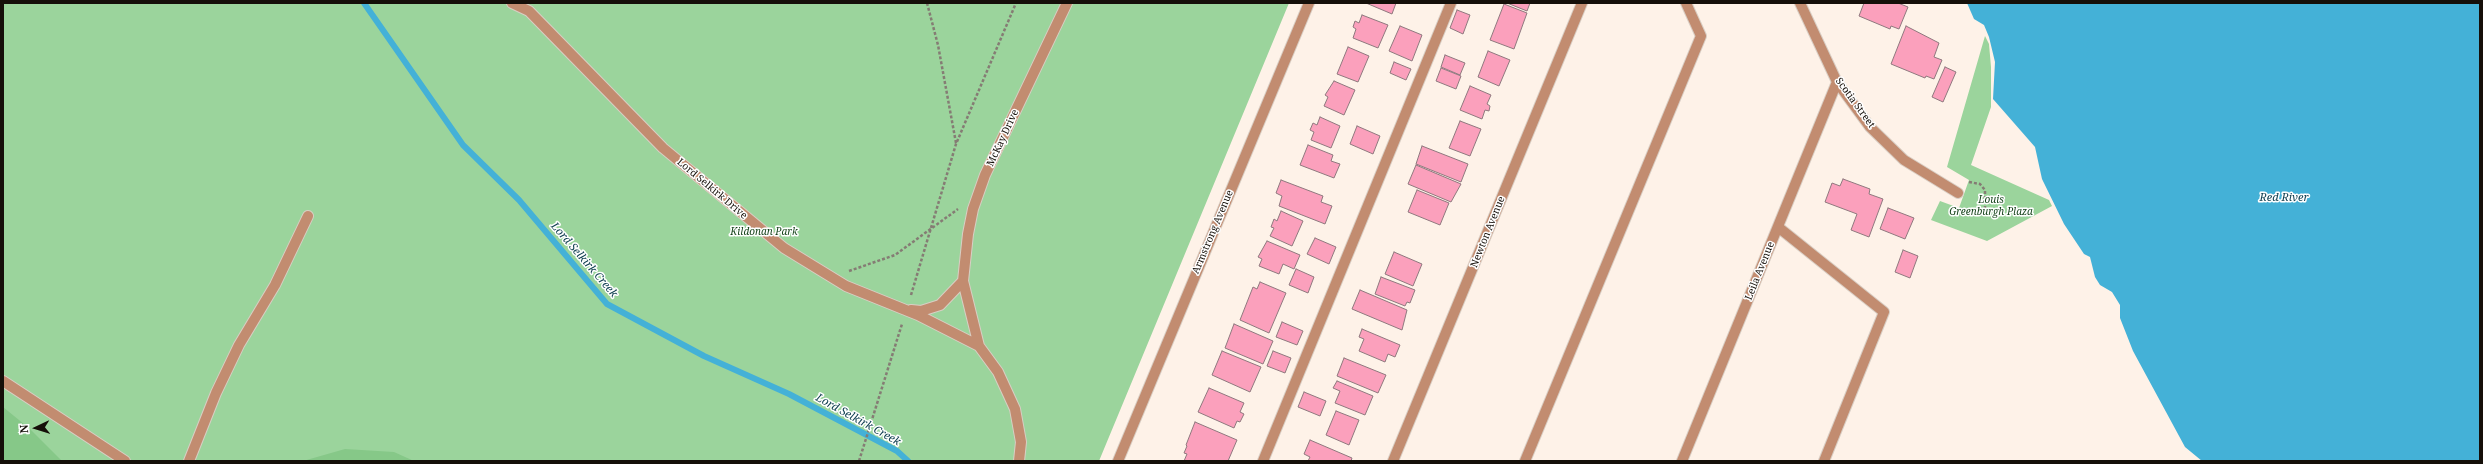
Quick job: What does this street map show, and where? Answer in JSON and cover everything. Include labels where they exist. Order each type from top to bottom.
[{"type":"street","points":[[512,3],[530,7]]},
{"type":"street","name":"Armstrong Avenue","points":[[1118,461],[1308,3]]},
{"type":"street","points":[[1263,461],[1451,3]]},
{"type":"street","name":"Newton Avenue","points":[[1393,461],[1582,3]]},
{"type":"street","points":[[1525,461],[1701,36],[1686,3]]},
{"type":"street","name":"Scotia Street","points":[[1800,3],[1838,82],[1870,127],[1904,160],[1958,193]]},
{"type":"street","name":"McKay Drive","points":[[1019,461],[1021,442],[1015,409],[998,372],[979,346],[963,281],[968,234],[985,175],[1065,4]]},
{"type":"street","name":"Lord Selkirk Drive","points":[[530,7],[663,148],[784,248],[846,286],[907,310],[979,346]]},
{"type":"street","name":"Leila Avenue","points":[[1682,461],[1838,82]]},
{"type":"street","points":[[189,461],[216,394],[239,345],[275,285],[308,216]]},
{"type":"street","points":[[1778,227],[1884,312],[1824,461]]},
{"type":"street","points":[[907,310],[921,311],[940,305],[963,281]]},
{"type":"street","points":[[3,381],[125,461]]},
{"type":"path","points":[[927,3],[938,45],[956,144]]},
{"type":"path","points":[[859,461],[907,310],[956,144],[1016,3]]},
{"type":"path","points":[[1958,193],[1965,182],[1980,184],[1987,196],[1985,209]]},
{"type":"path","points":[[832,277],[895,255],[979,193]]},
{"type":"green space","name":"Kildonan Park","points":[[3,3],[1289,3],[1099,461],[3,461]]},
{"type":"green space","name":"Louis Greenburgh Plaza","points":[[1985,36],[1989,44],[1991,67],[1991,107],[1971,165],[2049,200],[2052,206],[1987,241],[1931,220],[1940,201],[1959,208],[1969,180],[1947,167]]},
{"type":"green space","points":[[3,407],[30,429],[62,461],[3,461]]},
{"type":"green space","points":[[345,449],[394,452],[414,461],[303,461]]},
{"type":"water","name":"Red River","points":[[1967,3],[2480,3],[2480,461],[2202,461],[2185,447],[2133,351],[2120,318],[2120,305],[2112,292],[2100,285],[2095,277],[2090,257],[2084,254],[2064,224],[2042,179],[2035,147],[1993,99],[1995,62],[1989,37],[1984,25],[1974,19]]},
{"type":"building","points":[[1366,3],[1396,3],[1392,14]]},
{"type":"building","points":[[1507,3],[1530,3],[1527,11]]},
{"type":"building","points":[[1864,3],[1898,3],[1908,7],[1899,29],[1891,26],[1890,29],[1859,16]]},
{"type":"building","points":[[1504,4],[1527,13],[1514,49],[1490,40]]},
{"type":"building","points":[[1457,10],[1470,15],[1463,34],[1450,28]]},
{"type":"building","points":[[1362,15],[1388,25],[1378,48],[1353,38],[1356,29],[1353,27],[1355,21],[1359,23]]},
{"type":"building","points":[[1400,26],[1422,35],[1412,61],[1389,51]]},
{"type":"building","points":[[1906,26],[1939,43],[1934,57],[1942,60],[1934,79],[1926,76],[1925,78],[1891,64]]},
{"type":"building","points":[[1348,47],[1369,56],[1358,82],[1337,74]]},
{"type":"building","points":[[1488,51],[1510,60],[1499,86],[1478,77]]},
{"type":"building","points":[[1445,55],[1465,63],[1460,75],[1441,67]]},
{"type":"building","points":[[1394,62],[1411,69],[1406,80],[1390,73]]},
{"type":"building","points":[[1945,67],[1956,72],[1943,102],[1932,97]]},
{"type":"building","points":[[1441,68],[1461,76],[1456,89],[1436,81]]},
{"type":"building","points":[[1334,81],[1355,90],[1344,115],[1324,106],[1328,97],[1325,95]]},
{"type":"building","points":[[1470,86],[1491,95],[1487,104],[1490,106],[1489,111],[1485,110],[1482,119],[1460,110]]},
{"type":"building","points":[[1320,117],[1340,126],[1331,148],[1311,140],[1314,132],[1310,130],[1313,123],[1317,125]]},
{"type":"building","points":[[1460,121],[1481,129],[1470,156],[1449,148]]},
{"type":"building","points":[[1357,126],[1380,136],[1373,154],[1350,144]]},
{"type":"building","points":[[1308,145],[1333,155],[1331,161],[1340,164],[1334,178],[1300,165]]},
{"type":"building","points":[[1422,146],[1468,164],[1461,182],[1416,164]]},
{"type":"building","points":[[1416,165],[1461,184],[1451,202],[1408,184]]},
{"type":"building","points":[[1843,179],[1870,189],[1869,194],[1883,199],[1869,237],[1851,230],[1857,214],[1825,202],[1832,183],[1840,186]]},
{"type":"building","points":[[1281,180],[1323,196],[1321,202],[1332,206],[1325,224],[1279,206],[1282,196],[1276,193]]},
{"type":"building","points":[[1417,190],[1449,203],[1440,225],[1408,212]]},
{"type":"building","points":[[1888,208],[1914,218],[1905,239],[1880,229]]},
{"type":"building","points":[[1281,211],[1303,221],[1292,246],[1270,236],[1274,228],[1271,227],[1274,219],[1277,221]]},
{"type":"building","points":[[1315,238],[1336,247],[1329,264],[1307,254]]},
{"type":"building","points":[[1267,241],[1300,255],[1294,269],[1283,264],[1279,274],[1259,266],[1262,259],[1258,257]]},
{"type":"building","points":[[1903,250],[1918,256],[1910,278],[1895,272]]},
{"type":"building","points":[[1394,252],[1422,264],[1413,286],[1385,274]]},
{"type":"building","points":[[1296,269],[1314,277],[1308,293],[1289,285]]},
{"type":"building","points":[[1381,277],[1415,290],[1410,303],[1407,302],[1405,306],[1375,294]]},
{"type":"building","points":[[1260,282],[1286,293],[1269,333],[1240,320],[1253,287],[1257,289]]},
{"type":"building","points":[[1360,290],[1407,310],[1402,330],[1352,309]]},
{"type":"building","points":[[1282,322],[1303,331],[1297,345],[1276,337]]},
{"type":"building","points":[[1234,324],[1273,341],[1263,364],[1225,348]]},
{"type":"building","points":[[1362,329],[1400,345],[1395,357],[1388,354],[1385,362],[1359,351],[1364,339],[1359,337]]},
{"type":"building","points":[[1222,351],[1261,367],[1250,392],[1212,375]]},
{"type":"building","points":[[1273,351],[1291,358],[1285,373],[1267,366]]},
{"type":"building","points":[[1344,358],[1386,375],[1378,393],[1337,376]]},
{"type":"building","points":[[1337,381],[1373,396],[1365,415],[1335,403],[1340,391],[1333,388]]},
{"type":"building","points":[[1209,388],[1244,403],[1240,412],[1244,414],[1240,422],[1237,421],[1234,428],[1198,412]]},
{"type":"building","points":[[1304,392],[1326,401],[1320,416],[1298,407]]},
{"type":"building","points":[[1336,411],[1359,420],[1349,445],[1326,435]]},
{"type":"building","points":[[1195,422],[1237,440],[1228,461],[1184,461],[1187,454],[1184,453],[1187,446],[1186,445]]},
{"type":"building","points":[[1310,440],[1352,458],[1351,461],[1308,461],[1310,457],[1304,454]]},
{"type":"waterway","name":"Lord Selkirk Creek","points":[[364,3],[463,145],[519,200],[607,304],[704,356],[789,394],[897,451],[908,461]]}]
